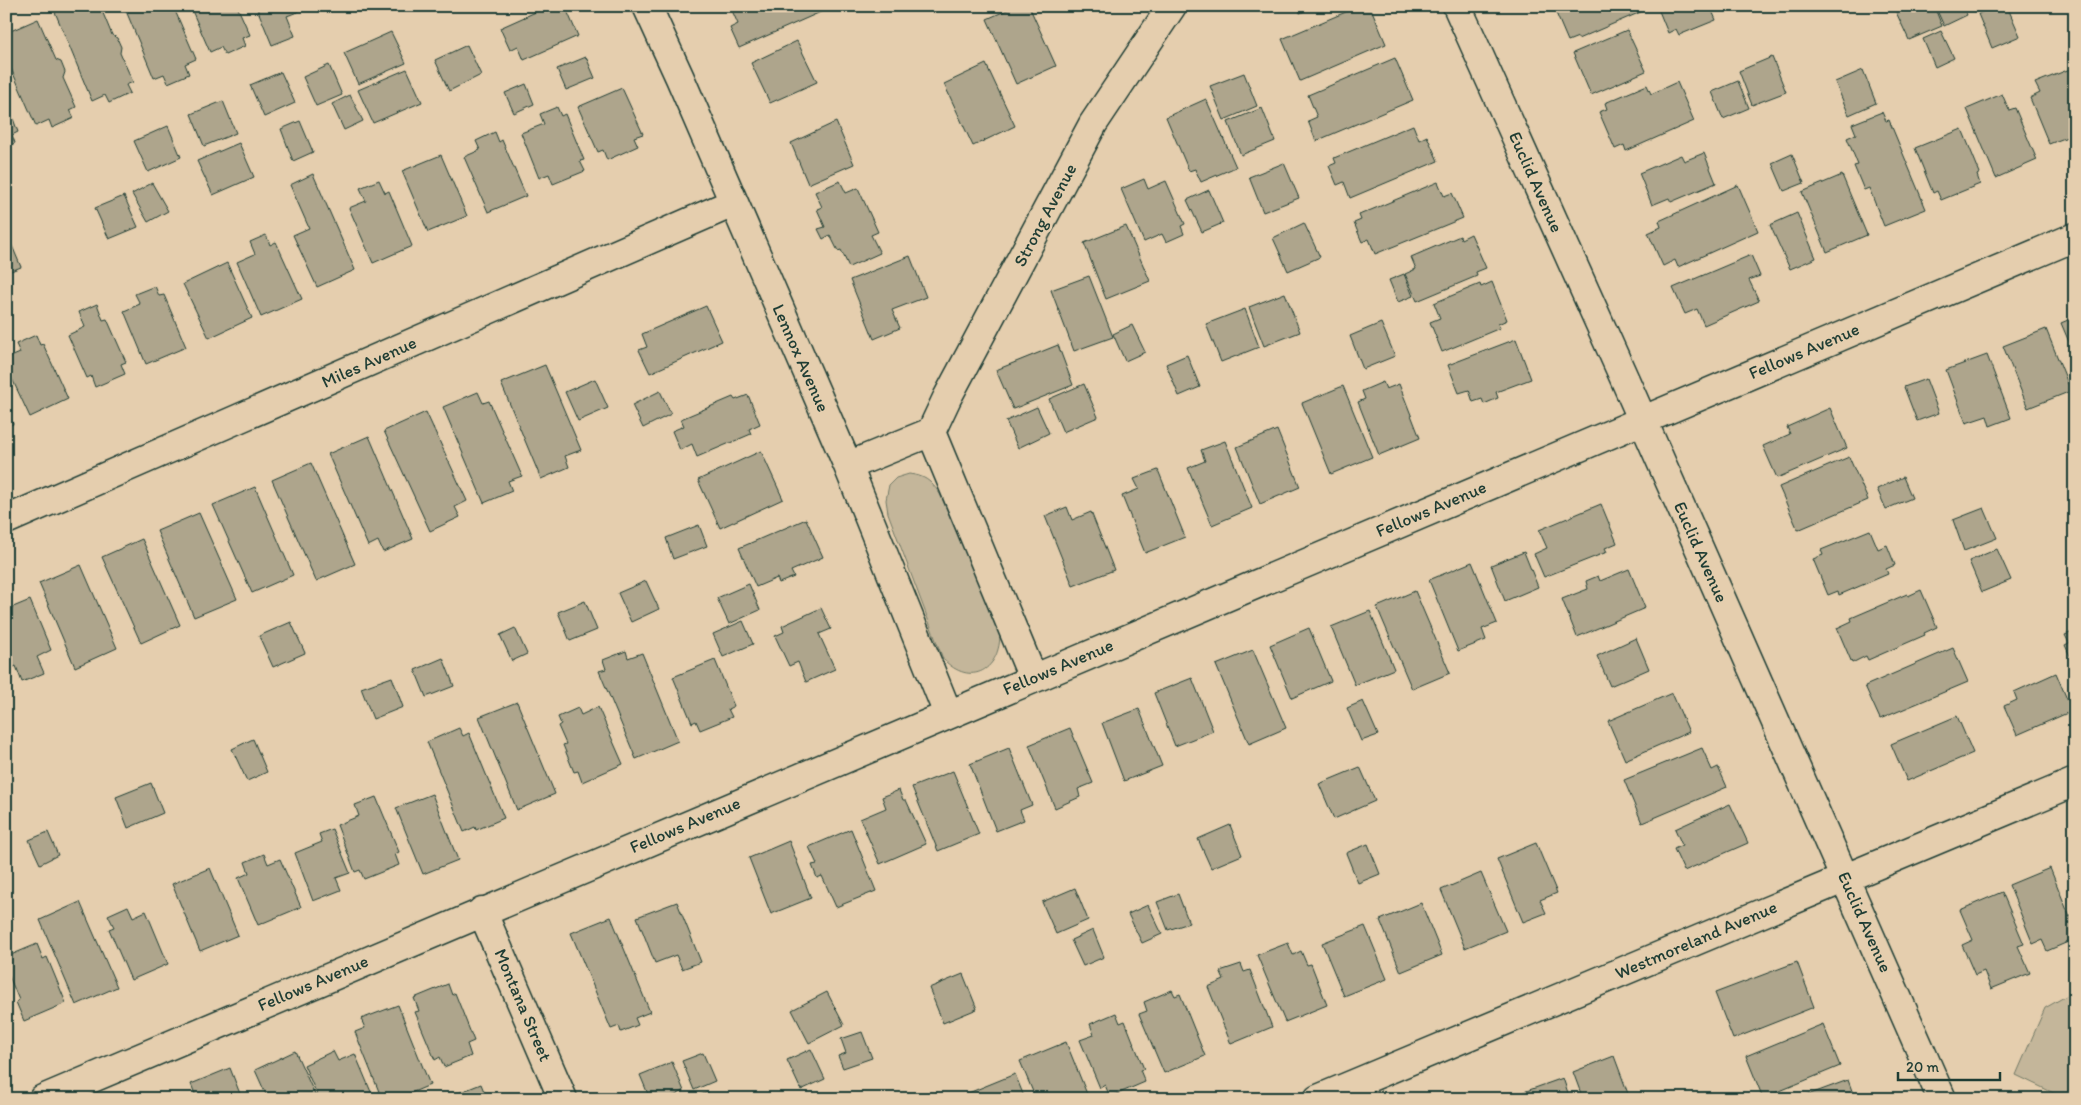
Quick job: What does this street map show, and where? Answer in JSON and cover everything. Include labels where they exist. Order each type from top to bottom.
[{"type":"street","name":"Lennox Avenue","points":[[647,6],[848,466],[948,714]]},
{"type":"street","name":"Strong Avenue","points":[[931,432],[947,398],[1093,124],[1172,6]]},
{"type":"street","name":"Euclid Avenue","points":[[1456,6],[1846,878],[1942,1099]]},
{"type":"street","name":"Miles Avenue","points":[[6,520],[733,203]]},
{"type":"street","name":"Fellows Avenue","points":[[42,1099],[2075,237]]},
{"type":"street","points":[[848,466],[931,432],[1033,678]]},
{"type":"street","name":"Westmoreland Avenue","points":[[1318,1099],[2075,782]]},
{"type":"street","name":"Montana Street","points":[[482,911],[563,1099]]},
{"type":"shaded area","points":[[909,474],[927,480],[940,494],[1000,632],[999,645],[995,656],[990,665],[982,671],[974,673],[964,672],[954,668],[943,659],[888,513],[886,500],[889,485],[896,478]]},
{"type":"shaded area","points":[[2075,991],[2075,1099],[2066,1099],[2016,1075],[2045,1008]]},
{"type":"building","points":[[68,6],[100,6],[112,35],[117,38],[121,47],[120,53],[133,82],[126,85],[130,93],[109,103],[105,95],[92,101],[55,12]]},
{"type":"building","points":[[124,6],[173,6],[196,59],[185,64],[189,74],[168,83],[164,74],[154,78]]},
{"type":"building","points":[[190,6],[237,6],[250,35],[242,38],[245,46],[225,55],[221,47],[210,52]]},
{"type":"building","points":[[256,6],[310,7],[287,16],[295,36],[272,45]]},
{"type":"building","points":[[549,6],[565,6],[578,36],[524,60],[518,46],[510,50],[500,28]]},
{"type":"building","points":[[730,6],[821,6],[823,11],[739,48],[730,28],[738,24]]},
{"type":"building","points":[[1016,6],[1029,6],[1056,66],[1016,84],[987,19]]},
{"type":"building","points":[[1298,6],[1315,6],[1300,13]]},
{"type":"building","points":[[1360,6],[1370,6],[1386,44],[1300,81],[1282,39]]},
{"type":"building","points":[[1553,6],[1642,6],[1643,11],[1578,39],[1578,37],[1568,41]]},
{"type":"building","points":[[1657,6],[1710,6],[1716,20],[1679,35],[1676,29],[1668,33]]},
{"type":"building","points":[[1738,6],[1754,6],[1740,12]]},
{"type":"building","points":[[1904,6],[1934,6],[1942,26],[1909,40],[1895,10]]},
{"type":"building","points":[[1935,6],[1963,6],[1967,15],[1944,26]]},
{"type":"building","points":[[1997,6],[2007,6],[2020,36],[1992,48],[1978,14]]},
{"type":"building","points":[[38,19],[56,60],[61,62],[65,72],[63,78],[76,107],[70,110],[74,118],[52,128],[49,120],[36,126],[6,57],[6,33]]},
{"type":"building","points":[[1627,30],[1646,71],[1591,95],[1573,53]]},
{"type":"building","points":[[1941,31],[1954,58],[1935,67],[1923,39]]},
{"type":"building","points":[[391,32],[406,63],[358,84],[344,53]]},
{"type":"building","points":[[797,41],[817,82],[770,103],[751,63]]},
{"type":"building","points":[[467,45],[481,75],[449,91],[435,60]]},
{"type":"building","points":[[586,57],[595,78],[566,90],[557,69]]},
{"type":"building","points":[[1772,57],[1786,92],[1752,105],[1739,71]]},
{"type":"building","points":[[1395,58],[1413,100],[1316,141],[1308,121],[1317,117],[1308,95]]},
{"type":"building","points":[[986,64],[1015,126],[973,146],[944,84]]},
{"type":"building","points":[[329,65],[342,95],[316,106],[303,77]]},
{"type":"building","points":[[407,69],[422,102],[373,123],[358,90]]},
{"type":"building","points":[[2070,69],[2075,80],[2075,134],[2049,144],[2030,98],[2040,93],[2035,83]]},
{"type":"building","points":[[1863,70],[1876,103],[1849,115],[1835,82]]},
{"type":"building","points":[[281,72],[295,103],[264,117],[250,85]]},
{"type":"building","points":[[1244,73],[1257,106],[1224,120],[1210,86]]},
{"type":"building","points":[[1738,81],[1749,108],[1723,119],[1712,92]]},
{"type":"building","points":[[1677,82],[1694,121],[1626,151],[1624,145],[1615,149],[1599,112],[1607,109],[1605,103],[1647,85],[1651,94]]},
{"type":"building","points":[[526,84],[534,104],[514,113],[505,93]]},
{"type":"building","points":[[622,88],[643,134],[634,137],[638,146],[607,160],[603,150],[598,152],[578,107]]},
{"type":"building","points":[[2002,94],[2009,110],[2015,108],[2037,160],[1996,178],[1967,109]]},
{"type":"building","points":[[6,95],[7,103],[18,132],[12,135],[15,143],[6,147]]},
{"type":"building","points":[[350,95],[363,121],[344,130],[332,104]]},
{"type":"building","points":[[1206,99],[1236,167],[1201,182],[1195,169],[1189,171],[1166,117]]},
{"type":"building","points":[[223,101],[236,133],[204,146],[191,114]]},
{"type":"building","points":[[557,107],[561,116],[565,114],[584,160],[580,161],[585,171],[553,184],[549,174],[539,178],[521,133],[544,124],[540,114]]},
{"type":"building","points":[[1262,108],[1275,141],[1241,155],[1228,122]]},
{"type":"building","points":[[1882,112],[1886,121],[1889,120],[1926,209],[1884,226],[1869,188],[1864,190],[1854,166],[1858,165],[1847,138],[1856,134],[1852,124]]},
{"type":"building","points":[[300,121],[313,152],[293,161],[281,129]]},
{"type":"building","points":[[836,122],[854,164],[808,184],[791,143]]},
{"type":"building","points":[[1413,125],[1419,140],[1427,136],[1438,161],[1350,198],[1344,182],[1337,185],[1329,166],[1336,163],[1334,158]]},
{"type":"building","points":[[168,126],[181,157],[148,172],[134,141]]},
{"type":"building","points":[[1962,129],[1980,173],[1977,175],[1980,184],[1941,200],[1937,191],[1933,193],[1915,148]]},
{"type":"building","points":[[495,132],[499,142],[502,140],[526,196],[488,212],[464,157],[480,150],[476,141]]},
{"type":"building","points":[[239,143],[254,177],[213,195],[197,161]]},
{"type":"building","points":[[1704,153],[1716,183],[1671,202],[1669,198],[1652,205],[1639,173],[1681,155],[1684,161]]},
{"type":"building","points":[[1792,154],[1804,183],[1784,191],[1772,163]]},
{"type":"building","points":[[441,155],[467,216],[428,232],[402,171]]},
{"type":"building","points":[[1284,163],[1299,198],[1263,212],[1249,177]]},
{"type":"building","points":[[313,174],[355,270],[317,287],[293,235],[309,228],[290,185]]},
{"type":"building","points":[[1842,175],[1867,235],[1827,252],[1802,192]]},
{"type":"building","points":[[1144,179],[1148,189],[1166,181],[1185,224],[1181,226],[1184,234],[1166,242],[1162,234],[1144,242],[1121,189]]},
{"type":"building","points":[[379,180],[385,193],[389,191],[412,246],[373,263],[349,208],[366,201],[360,188]]},
{"type":"building","points":[[840,181],[846,193],[858,188],[878,232],[871,235],[880,253],[849,267],[841,250],[838,251],[830,235],[823,239],[818,229],[825,227],[817,209],[822,207],[815,192]]},
{"type":"building","points":[[1438,182],[1444,196],[1452,193],[1463,218],[1375,254],[1369,239],[1362,242],[1354,223],[1361,220],[1359,215]]},
{"type":"building","points":[[152,183],[168,211],[148,222],[132,194]]},
{"type":"building","points":[[1738,185],[1758,231],[1678,267],[1675,260],[1663,266],[1648,233],[1661,227],[1659,221]]},
{"type":"building","points":[[1209,190],[1223,223],[1202,232],[1187,200]]},
{"type":"building","points":[[124,196],[138,227],[109,239],[95,208]]},
{"type":"building","points":[[1797,213],[1816,258],[1790,269],[1770,225]]},
{"type":"building","points":[[1304,223],[1320,257],[1288,271],[1273,238]]},
{"type":"building","points":[[1126,226],[1150,281],[1106,299],[1084,243]]},
{"type":"building","points":[[1471,234],[1486,268],[1476,272],[1477,276],[1417,301],[1405,274],[1416,269],[1411,257],[1460,236],[1461,239]]},
{"type":"building","points":[[266,235],[270,245],[276,242],[302,299],[261,317],[237,262],[255,254],[250,242]]},
{"type":"building","points":[[10,241],[21,267],[6,273],[6,242]]},
{"type":"building","points":[[1751,255],[1760,276],[1749,280],[1759,301],[1704,325],[1697,309],[1685,314],[1673,288]]},
{"type":"building","points":[[910,256],[926,297],[892,310],[900,328],[874,339],[850,280]]},
{"type":"building","points":[[227,263],[252,318],[209,338],[183,284]]},
{"type":"building","points":[[1404,274],[1413,296],[1398,302],[1389,280]]},
{"type":"building","points":[[1089,276],[1113,337],[1074,351],[1051,290]]},
{"type":"building","points":[[1492,282],[1507,320],[1498,324],[1500,328],[1442,352],[1430,322],[1440,318],[1434,303],[1480,284],[1481,287]]},
{"type":"building","points":[[155,286],[159,296],[164,295],[186,347],[146,364],[124,311],[140,304],[135,294]]},
{"type":"building","points":[[1285,293],[1300,332],[1264,346],[1249,307]]},
{"type":"building","points":[[97,304],[103,320],[107,319],[126,362],[121,364],[125,374],[95,387],[91,376],[87,378],[68,335],[85,327],[79,312]]},
{"type":"building","points":[[706,306],[722,341],[650,373],[639,350],[647,347],[642,334]]},
{"type":"building","points":[[1245,309],[1259,347],[1221,362],[1206,324]]},
{"type":"building","points":[[2075,317],[2075,356],[2061,323]]},
{"type":"building","points":[[1381,323],[1395,356],[1363,369],[1350,336]]},
{"type":"building","points":[[1132,325],[1145,352],[1125,361],[1113,334]]},
{"type":"building","points":[[2046,329],[2071,391],[2028,408],[2003,346]]},
{"type":"building","points":[[36,335],[40,345],[43,344],[68,399],[30,417],[6,366],[6,359],[20,353],[16,344]]},
{"type":"building","points":[[1516,339],[1531,379],[1496,392],[1498,398],[1484,404],[1482,399],[1473,402],[1469,390],[1459,393],[1448,365]]},
{"type":"building","points":[[1058,345],[1073,385],[1013,409],[996,370]]},
{"type":"building","points":[[1187,355],[1200,387],[1179,396],[1166,364]]},
{"type":"building","points":[[1987,355],[2011,418],[1990,426],[1987,416],[1966,423],[1946,370]]},
{"type":"building","points":[[545,365],[581,450],[565,456],[569,467],[541,479],[501,383]]},
{"type":"building","points":[[595,379],[608,408],[578,421],[565,392]]},
{"type":"building","points":[[1926,379],[1939,413],[1917,421],[1904,387]]},
{"type":"building","points":[[1383,382],[1386,389],[1399,384],[1420,438],[1379,455],[1358,402],[1365,399],[1362,391]]},
{"type":"building","points":[[1084,384],[1098,417],[1063,432],[1049,399]]},
{"type":"building","points":[[1343,386],[1372,457],[1331,474],[1302,403]]},
{"type":"building","points":[[660,391],[671,414],[643,428],[632,405]]},
{"type":"building","points":[[478,392],[483,403],[489,401],[522,476],[508,481],[512,491],[484,503],[443,407]]},
{"type":"building","points":[[748,395],[760,424],[749,429],[751,434],[697,457],[692,444],[680,450],[672,431],[684,426],[681,419],[733,397],[735,400]]},
{"type":"building","points":[[1037,407],[1049,433],[1018,448],[1006,421]]},
{"type":"building","points":[[6,408],[13,424],[6,427]]},
{"type":"building","points":[[1830,408],[1847,448],[1777,478],[1763,446],[1790,434],[1787,427]]},
{"type":"building","points":[[426,412],[467,501],[455,507],[460,517],[430,531],[384,431]]},
{"type":"building","points":[[1277,430],[1300,487],[1260,504],[1237,447]]},
{"type":"building","points":[[369,436],[413,539],[383,552],[378,541],[368,546],[328,454]]},
{"type":"building","points":[[1225,441],[1252,508],[1212,525],[1188,468],[1205,461],[1201,450]]},
{"type":"building","points":[[761,451],[783,499],[720,528],[698,480]]},
{"type":"building","points":[[1849,457],[1868,500],[1798,530],[1779,487]]},
{"type":"building","points":[[311,463],[355,564],[316,581],[272,480]]},
{"type":"building","points":[[1158,470],[1185,537],[1145,553],[1122,496],[1139,489],[1134,479]]},
{"type":"building","points":[[1903,477],[1912,498],[1886,509],[1877,489]]},
{"type":"building","points":[[255,487],[293,575],[252,593],[213,505]]},
{"type":"building","points":[[1601,504],[1617,543],[1605,548],[1607,552],[1544,577],[1534,554],[1547,548],[1539,530]]},
{"type":"building","points":[[1067,507],[1072,520],[1091,512],[1114,570],[1073,586],[1045,516]]},
{"type":"building","points":[[1984,508],[1997,538],[1964,551],[1953,520]]},
{"type":"building","points":[[199,513],[237,599],[194,617],[157,531]]},
{"type":"building","points":[[806,519],[823,557],[791,571],[794,577],[779,583],[777,578],[756,587],[739,548]]},
{"type":"building","points":[[699,525],[707,546],[673,559],[666,538]]},
{"type":"building","points":[[1870,530],[1878,549],[1887,545],[1895,565],[1886,569],[1888,574],[1839,595],[1838,591],[1828,595],[1813,559],[1823,555],[1821,550]]},
{"type":"building","points":[[142,539],[180,625],[141,643],[102,557]]},
{"type":"building","points":[[1997,549],[2011,580],[1982,592],[1969,561]]},
{"type":"building","points":[[1524,552],[1538,587],[1505,601],[1491,565]]},
{"type":"building","points":[[1472,562],[1497,623],[1482,629],[1486,640],[1458,651],[1429,580]]},
{"type":"building","points":[[81,565],[117,648],[75,667],[39,583]]},
{"type":"building","points":[[1629,569],[1645,608],[1577,637],[1562,599],[1588,589],[1586,581],[1598,576],[1600,581]]},
{"type":"building","points":[[646,581],[659,609],[631,622],[618,593]]},
{"type":"building","points":[[749,584],[760,610],[729,624],[717,598]]},
{"type":"building","points":[[1921,590],[1937,627],[1924,633],[1925,635],[1868,660],[1866,656],[1852,663],[1837,628],[1852,621],[1851,618]]},
{"type":"building","points":[[1415,591],[1450,673],[1412,689],[1377,607]]},
{"type":"building","points":[[30,600],[51,650],[37,657],[44,673],[22,682],[16,666],[6,671],[6,610]]},
{"type":"building","points":[[585,601],[597,630],[570,641],[558,612]]},
{"type":"building","points":[[821,608],[831,629],[819,634],[835,669],[806,682],[798,662],[789,666],[775,636],[784,632],[782,626]]},
{"type":"building","points":[[1370,611],[1394,669],[1355,685],[1331,627]]},
{"type":"building","points":[[743,621],[753,644],[723,657],[713,634]]},
{"type":"building","points":[[291,622],[305,653],[273,667],[259,636]]},
{"type":"building","points":[[515,628],[527,654],[512,661],[500,635]]},
{"type":"building","points":[[1309,628],[1331,681],[1292,698],[1270,645]]},
{"type":"building","points":[[2075,631],[2075,667],[2065,645],[2069,643],[2065,635]]},
{"type":"building","points":[[1636,638],[1649,669],[1610,686],[1597,656]]},
{"type":"building","points":[[1953,648],[1968,682],[1880,719],[1865,686]]},
{"type":"building","points":[[1253,650],[1286,728],[1249,744],[1216,665]]},
{"type":"building","points":[[626,651],[628,658],[642,653],[678,741],[636,759],[599,671],[606,669],[603,660]]},
{"type":"building","points":[[443,658],[454,686],[426,697],[415,670]]},
{"type":"building","points":[[715,660],[734,706],[728,709],[732,717],[700,730],[696,721],[692,723],[673,677]]},
{"type":"building","points":[[2056,673],[2072,711],[2017,735],[2004,706],[2017,700],[2014,692]]},
{"type":"building","points":[[392,677],[403,707],[373,719],[361,688]]},
{"type":"building","points":[[1192,678],[1213,731],[1175,746],[1154,693]]},
{"type":"building","points":[[1672,693],[1689,732],[1625,760],[1608,721]]},
{"type":"building","points":[[1363,701],[1378,735],[1361,741],[1347,708]]},
{"type":"building","points":[[517,702],[555,794],[517,810],[479,717]]},
{"type":"building","points":[[598,707],[623,764],[582,782],[578,771],[574,772],[563,745],[566,744],[558,726],[561,724],[558,717],[578,708],[581,715]]},
{"type":"building","points":[[1139,709],[1162,766],[1124,781],[1102,723]]},
{"type":"building","points":[[1957,716],[1973,753],[1907,781],[1891,744]]},
{"type":"building","points":[[459,728],[463,736],[469,733],[504,818],[476,830],[475,827],[464,832],[427,742]]},
{"type":"building","points":[[1070,728],[1093,783],[1078,789],[1080,797],[1055,808],[1029,745]]},
{"type":"building","points":[[253,739],[267,772],[247,781],[232,749]]},
{"type":"building","points":[[6,744],[12,757],[6,760]]},
{"type":"building","points":[[1009,748],[1032,805],[1020,810],[1024,820],[996,831],[970,764]]},
{"type":"building","points":[[1702,748],[1712,770],[1718,767],[1727,787],[1642,823],[1624,780]]},
{"type":"building","points":[[1360,767],[1375,801],[1334,819],[1319,784]]},
{"type":"building","points":[[953,771],[979,834],[938,851],[912,787]]},
{"type":"building","points":[[151,783],[163,813],[128,828],[116,797]]},
{"type":"building","points":[[899,790],[903,800],[906,800],[926,844],[880,864],[860,819],[886,808],[882,797]]},
{"type":"building","points":[[432,794],[458,860],[423,874],[396,808]]},
{"type":"building","points":[[376,797],[399,852],[395,854],[399,865],[364,879],[360,870],[355,872],[337,825],[359,816],[355,805]]},
{"type":"building","points":[[1730,804],[1748,843],[1684,871],[1674,849],[1682,845],[1675,829]]},
{"type":"building","points":[[1230,825],[1242,855],[1211,868],[1198,839]]},
{"type":"building","points":[[332,829],[350,873],[336,878],[341,890],[313,901],[295,853],[322,842],[319,834]]},
{"type":"building","points":[[851,829],[876,891],[836,907],[822,876],[817,878],[812,865],[817,864],[809,847]]},
{"type":"building","points":[[48,832],[58,855],[40,864],[29,840]]},
{"type":"building","points":[[789,841],[811,898],[771,914],[749,858]]},
{"type":"building","points":[[1536,843],[1557,893],[1540,900],[1546,913],[1523,922],[1497,859]]},
{"type":"building","points":[[1368,844],[1380,874],[1358,883],[1346,853]]},
{"type":"building","points":[[264,854],[268,864],[280,859],[301,907],[258,925],[238,878],[249,873],[245,862]]},
{"type":"building","points":[[210,868],[238,935],[200,951],[172,884]]},
{"type":"building","points":[[2050,868],[2075,930],[2075,939],[2047,951],[2042,940],[2033,944],[2009,885]]},
{"type":"building","points":[[1481,873],[1506,931],[1465,948],[1441,890]]},
{"type":"building","points":[[1075,888],[1088,920],[1056,934],[1042,902]]},
{"type":"building","points":[[2002,892],[2024,944],[2018,946],[2030,973],[1991,989],[1984,971],[1975,975],[1962,945],[1973,940],[1960,910]]},
{"type":"building","points":[[1178,894],[1189,923],[1168,930],[1157,902]]},
{"type":"building","points":[[80,902],[117,987],[76,1005],[40,920]]},
{"type":"building","points":[[677,902],[701,962],[682,969],[676,955],[655,963],[637,917]]},
{"type":"building","points":[[1421,903],[1442,955],[1401,972],[1380,920]]},
{"type":"building","points":[[1148,905],[1162,934],[1142,943],[1128,914]]},
{"type":"building","points":[[128,906],[133,917],[146,911],[168,964],[131,980],[109,929],[114,927],[108,915]]},
{"type":"building","points":[[611,917],[650,1012],[635,1018],[638,1025],[621,1032],[619,1026],[611,1029],[571,933]]},
{"type":"building","points":[[1365,926],[1387,979],[1344,996],[1322,943]]},
{"type":"building","points":[[1093,930],[1104,957],[1083,966],[1071,940]]},
{"type":"building","points":[[1288,943],[1293,955],[1301,951],[1307,965],[1311,964],[1327,1005],[1285,1022],[1257,955]]},
{"type":"building","points":[[37,944],[43,959],[47,957],[66,1003],[24,1021],[16,1002],[19,1000],[6,969],[6,957]]},
{"type":"building","points":[[1797,962],[1814,1007],[1733,1039],[1715,993]]},
{"type":"building","points":[[1241,964],[1244,972],[1250,970],[1272,1027],[1231,1044],[1208,987],[1224,980],[1220,971]]},
{"type":"building","points":[[963,974],[977,1009],[943,1023],[929,988]]},
{"type":"building","points":[[448,984],[452,995],[455,993],[474,1041],[467,1044],[471,1056],[444,1067],[440,1057],[435,1060],[415,1012],[419,1011],[414,998]]},
{"type":"building","points":[[1172,990],[1175,996],[1180,994],[1205,1056],[1164,1073],[1139,1014],[1147,1011],[1144,1002]]},
{"type":"building","points":[[827,992],[844,1025],[809,1043],[792,1010]]},
{"type":"building","points":[[398,1005],[430,1085],[397,1099],[382,1099],[355,1032],[365,1028],[361,1019]]},
{"type":"building","points":[[1116,1013],[1120,1023],[1125,1021],[1144,1069],[1140,1070],[1145,1082],[1110,1097],[1105,1085],[1100,1088],[1080,1040],[1094,1035],[1090,1024]]},
{"type":"building","points":[[1823,1024],[1840,1066],[1763,1098],[1746,1056]]},
{"type":"building","points":[[862,1032],[872,1058],[843,1068],[838,1056],[846,1053],[841,1039]]},
{"type":"building","points":[[1066,1042],[1089,1099],[1036,1099],[1020,1061]]},
{"type":"building","points":[[811,1049],[825,1079],[801,1090],[787,1060]]},
{"type":"building","points":[[295,1051],[316,1097],[268,1099],[255,1070]]},
{"type":"building","points":[[333,1051],[338,1061],[355,1054],[374,1099],[319,1099],[304,1065]]},
{"type":"building","points":[[703,1053],[715,1081],[694,1090],[682,1061]]},
{"type":"building","points":[[1614,1056],[1630,1099],[1583,1099],[1573,1072]]},
{"type":"building","points":[[672,1062],[684,1091],[667,1099],[650,1099],[640,1075]]},
{"type":"building","points":[[230,1068],[242,1099],[197,1099],[191,1084]]},
{"type":"building","points":[[1015,1074],[1025,1099],[967,1099],[966,1094]]},
{"type":"building","points":[[1563,1078],[1570,1099],[1519,1099],[1518,1094]]},
{"type":"building","points":[[1848,1080],[1855,1099],[1797,1099]]},
{"type":"building","points":[[481,1084],[487,1099],[446,1099],[446,1098]]},
{"type":"building","points":[[708,1092],[710,1099],[691,1099]]}]
